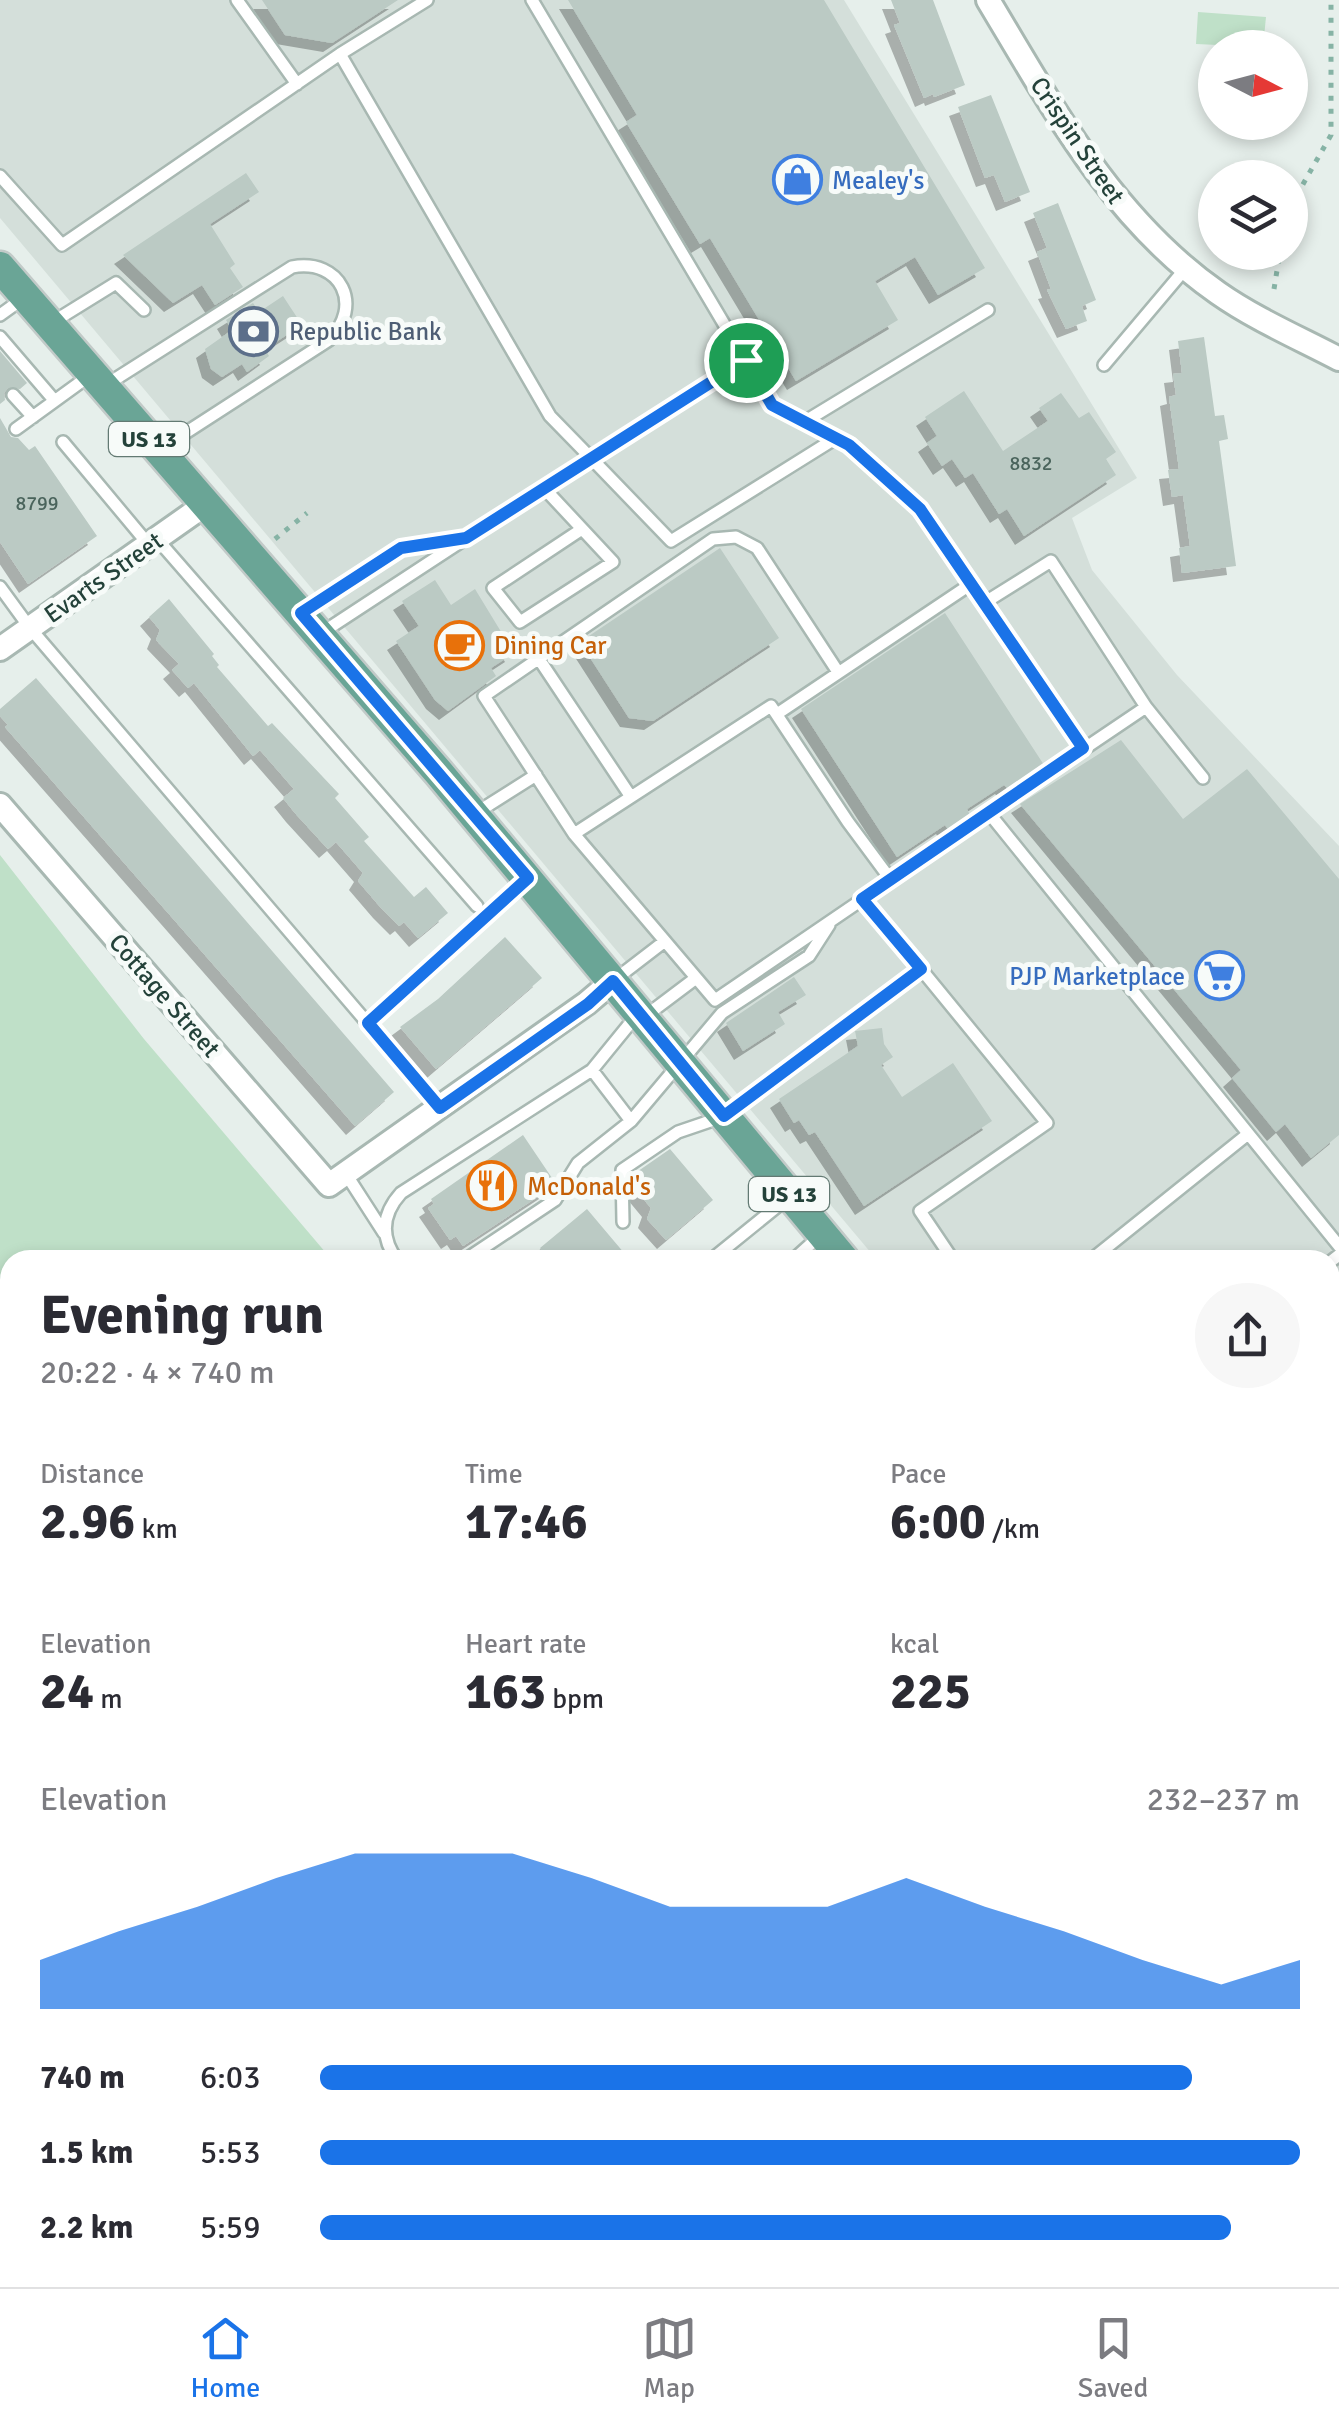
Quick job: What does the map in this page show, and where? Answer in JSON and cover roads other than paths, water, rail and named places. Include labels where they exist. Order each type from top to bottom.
[{"type":"main road","name":"US 13","points":[[0,267],[474,814],[836,1250]]},
{"type":"street","name":"Crispin Street","points":[[988,0],[1080,151],[1116,199],[1185,269],[1220,295],[1339,360]]},
{"type":"street","name":"Evarts Street","points":[[0,649],[206,504]]},
{"type":"street","name":"Cottage Street","points":[[0,805],[337,1180]]},
{"type":"street","points":[[337,1180],[588,1004],[613,981]]},
{"type":"lane","points":[[237,0],[296,84]]},
{"type":"lane","points":[[0,176],[62,245],[340,54],[427,0]]},
{"type":"lane","points":[[532,0],[772,405],[849,445],[920,509],[1083,748]]},
{"type":"lane","points":[[340,54],[550,416],[670,541],[836,438]]},
{"type":"lane","points":[[16,429],[54,400],[98,380],[292,267],[318,266],[339,282],[347,306],[345,320],[329,340],[159,450]]},
{"type":"lane","points":[[1104,365],[1185,269]]},
{"type":"lane","points":[[50,324],[116,283],[144,310]]},
{"type":"lane","points":[[0,316],[26,296]]},
{"type":"lane","points":[[804,422],[988,310]]},
{"type":"lane","points":[[0,338],[54,400]]},
{"type":"lane","points":[[310,624],[466,538],[746,360]]},
{"type":"lane","points":[[13,394],[33,416]]},
{"type":"lane","points":[[63,442],[477,906]]},
{"type":"lane","points":[[543,488],[582,529],[612,562],[520,622],[494,588],[582,529]]},
{"type":"lane","points":[[838,672],[764,558],[748,540],[736,536],[712,539],[484,696],[574,834],[714,1000],[1146,707]]},
{"type":"lane","points":[[310,624],[401,548],[466,538]]},
{"type":"lane","points":[[984,603],[1051,562],[1146,707],[1203,778]]},
{"type":"lane","points":[[777,714],[971,584]]},
{"type":"lane","points":[[0,587],[30,628],[440,1108]]},
{"type":"lane","points":[[539,659],[631,797]]},
{"type":"lane","points":[[574,834],[771,706],[891,880]]},
{"type":"lane","points":[[474,814],[536,775]]},
{"type":"lane","points":[[989,813],[1339,1246]]},
{"type":"lane","points":[[368,1023],[528,878]]},
{"type":"lane","points":[[862,899],[1048,1123],[920,1212],[947,1250]]},
{"type":"lane","points":[[480,1250],[554,1200],[578,1163],[630,1121],[722,1013],[809,956],[833,919]]},
{"type":"lane","points":[[613,981],[664,941]]},
{"type":"lane","points":[[623,1222],[622,1170],[678,1132],[724,1116],[921,969]]},
{"type":"lane","points":[[385,1235],[385,1219],[401,1193],[592,1070],[641,1015],[696,978]]},
{"type":"lane","points":[[592,1070],[630,1121]]},
{"type":"lane","points":[[1103,1250],[1248,1134]]},
{"type":"lane","points":[[337,1180],[385,1235],[392,1250]]},
{"type":"lane","points":[[723,1250],[790,1196]]},
{"type":"lane","points":[[804,1250],[822,1234]]},
{"type":"place","name":"Mealey's","points":[[797,180]]},
{"type":"place","name":"Republic Bank","points":[[254,331]]},
{"type":"place","name":"Dining Car","points":[[459,645]]},
{"type":"place","name":"PJP Marketplace","points":[[1220,976]]},
{"type":"place","name":"McDonald's","points":[[492,1186]]}]
